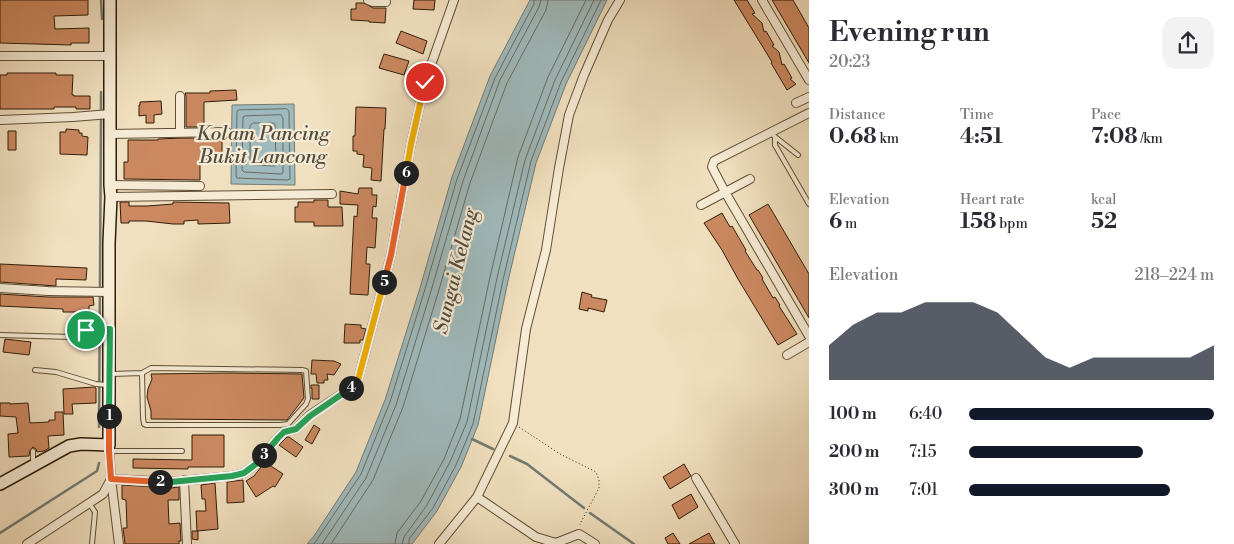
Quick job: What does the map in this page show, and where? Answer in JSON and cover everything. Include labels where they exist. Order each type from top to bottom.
[{"type":"street","points":[[110,0],[111,197],[109,243],[103,292],[109,448],[118,544]]},
{"type":"street","points":[[368,0],[386,2]]},
{"type":"street","points":[[111,479],[171,482],[232,476],[244,473],[256,464],[284,432],[296,429],[310,416],[354,386],[358,380],[391,255],[411,144],[425,82],[454,0]]},
{"type":"street","points":[[438,544],[477,497],[513,423],[526,329],[546,250],[558,168],[569,115],[584,75],[620,0]]},
{"type":"street","points":[[762,0],[809,80]]},
{"type":"street","points":[[0,56],[110,56]]},
{"type":"street","points":[[180,96],[180,133]]},
{"type":"street","points":[[796,103],[809,96]]},
{"type":"street","points":[[809,113],[773,135],[714,161],[712,167],[809,336]]},
{"type":"street","points":[[0,120],[110,114]]},
{"type":"street","points":[[110,134],[226,132]]},
{"type":"street","points":[[701,204],[750,179]]},
{"type":"street","points":[[110,185],[200,186]]},
{"type":"street","points":[[111,197],[332,194]]},
{"type":"street","points":[[0,288],[103,292]]},
{"type":"street","points":[[787,355],[809,342]]},
{"type":"street","points":[[0,484],[68,446],[81,444],[109,448]]},
{"type":"street","points":[[696,478],[735,544]]},
{"type":"street","points":[[27,544],[102,494],[111,479]]},
{"type":"street","points":[[184,480],[187,544]]},
{"type":"street","points":[[477,497],[536,537],[556,543],[579,534],[596,544]]},
{"type":"lane","points":[[773,135],[798,154]]},
{"type":"lane","points":[[773,135],[775,145],[809,204]]},
{"type":"lane","points":[[0,335],[69,338],[86,330],[105,329]]},
{"type":"lane","points":[[35,370],[56,372],[106,382],[142,373],[150,368],[302,370],[306,372],[308,399],[306,404],[288,424],[146,425],[143,418],[142,373]]},
{"type":"lane","points":[[109,448],[182,451]]},
{"type":"lane","points":[[33,451],[34,464]]},
{"type":"lane","points":[[89,503],[95,512],[92,544]]},
{"type":"path","points":[[513,423],[560,454],[596,472],[599,488],[581,522],[579,534]]},
{"type":"water","name":"Sungai Kelang","points":[[530,0],[607,0],[566,84],[536,163],[508,281],[478,425],[461,467],[437,511],[412,544],[307,544],[356,472],[385,400],[452,177],[490,76]]},
{"type":"water","name":"Kolam Pancing Bukit Lancong","points":[[294,104],[295,185],[231,184],[232,105]]},
{"type":"building","points":[[0,0],[88,0],[88,15],[54,16],[55,29],[89,28],[89,43],[71,43],[71,45],[0,43]]},
{"type":"building","points":[[414,0],[435,0],[434,10],[413,9]]},
{"type":"building","points":[[734,0],[747,0],[755,13],[752,14],[762,23],[764,32],[766,31],[774,45],[772,46],[779,52],[782,65],[784,64],[792,78],[790,79],[796,84],[787,90],[772,62]]},
{"type":"building","points":[[772,0],[793,0],[809,28],[809,63]]},
{"type":"building","points":[[356,3],[364,3],[373,8],[386,8],[385,23],[351,20],[351,9],[356,9]]},
{"type":"building","points":[[401,31],[427,41],[423,54],[396,43]]},
{"type":"building","points":[[384,54],[409,61],[404,75],[379,68]]},
{"type":"building","points":[[7,73],[73,75],[72,95],[90,96],[90,109],[54,107],[54,109],[0,109],[0,75],[7,75]]},
{"type":"building","points":[[236,90],[237,100],[204,102],[204,127],[186,127],[185,93]]},
{"type":"building","points":[[161,101],[162,114],[154,115],[154,123],[146,123],[146,115],[139,116],[140,102]]},
{"type":"building","points":[[356,107],[386,108],[381,181],[371,180],[372,168],[363,167],[364,155],[353,151]]},
{"type":"building","points":[[66,129],[79,130],[82,136],[88,137],[87,155],[60,154],[60,132],[66,132]]},
{"type":"building","points":[[8,131],[16,131],[16,150],[8,150]]},
{"type":"building","points":[[222,138],[222,159],[200,160],[200,180],[124,179],[124,162],[128,162],[128,140]]},
{"type":"building","points":[[359,188],[372,188],[372,195],[377,195],[376,207],[373,206],[372,218],[377,218],[375,248],[367,247],[366,264],[370,264],[368,295],[350,294],[354,216],[357,217],[358,205],[340,204],[340,191],[358,194]]},
{"type":"building","points":[[314,200],[328,200],[328,207],[342,207],[343,226],[314,226],[314,222],[295,222],[295,207],[298,207],[298,202],[314,202]]},
{"type":"building","points":[[120,202],[129,202],[129,206],[173,204],[173,202],[229,203],[230,223],[198,224],[198,220],[184,221],[184,224],[146,221],[121,223]]},
{"type":"building","points":[[768,204],[809,274],[809,318],[749,215]]},
{"type":"building","points":[[722,213],[730,227],[732,226],[773,298],[775,297],[797,334],[778,345],[704,223]]},
{"type":"building","points":[[0,264],[87,268],[86,280],[56,279],[56,286],[0,282]]},
{"type":"building","points":[[582,292],[592,295],[591,297],[607,300],[604,312],[588,308],[588,311],[579,309]]},
{"type":"building","points":[[0,294],[93,297],[94,305],[89,306],[89,312],[77,313],[63,312],[63,309],[0,306]]},
{"type":"building","points":[[345,324],[361,325],[361,328],[366,329],[363,340],[360,340],[360,343],[344,343]]},
{"type":"building","points":[[5,339],[31,342],[29,355],[3,352]]},
{"type":"building","points":[[312,360],[334,361],[341,364],[334,375],[327,374],[328,380],[324,380],[324,383],[317,383],[316,374],[311,374]]},
{"type":"building","points":[[151,374],[302,374],[304,398],[287,420],[151,419],[147,397],[152,379]]},
{"type":"building","points":[[311,385],[319,385],[319,399],[312,399]]},
{"type":"building","points":[[96,388],[96,403],[72,404],[73,414],[64,414],[63,389]]},
{"type":"building","points":[[0,403],[28,403],[30,423],[55,420],[55,412],[63,412],[64,435],[48,436],[49,448],[44,451],[37,452],[33,447],[30,450],[29,456],[9,457],[8,434],[18,433],[16,417],[0,416]]},
{"type":"building","points":[[314,425],[320,429],[312,444],[305,440]]},
{"type":"building","points":[[192,435],[224,435],[224,467],[188,467],[188,469],[133,468],[133,459],[192,460]]},
{"type":"building","points":[[287,437],[303,447],[296,457],[279,445]]},
{"type":"building","points":[[265,462],[283,474],[275,487],[273,486],[256,497],[246,481],[254,476]]},
{"type":"building","points":[[684,464],[691,476],[670,489],[663,477]]},
{"type":"building","points":[[243,480],[244,502],[227,503],[227,482]]},
{"type":"building","points":[[215,483],[218,529],[197,531],[196,511],[206,511],[205,499],[202,499],[201,485]]},
{"type":"building","points":[[122,485],[179,487],[179,500],[168,500],[169,524],[180,523],[181,541],[179,541],[179,544],[125,544],[123,528],[127,528],[126,500],[122,499]]},
{"type":"building","points":[[691,494],[698,507],[679,519],[672,505]]},
{"type":"building","points":[[192,531],[198,531],[198,540],[192,539]]},
{"type":"building","points":[[673,533],[680,544],[668,544],[665,538]]},
{"type":"building","points":[[709,533],[715,544],[689,544]]},
{"type":"waterway","points":[[101,0],[102,19]]},
{"type":"waterway","points":[[101,92],[101,113]]},
{"type":"waterway","points":[[99,427],[101,120]]},
{"type":"waterway","points":[[472,439],[493,449]]},
{"type":"waterway","points":[[510,456],[527,464],[584,508]]},
{"type":"waterway","points":[[0,533],[97,471],[99,463]]},
{"type":"waterway","points":[[590,513],[634,544]]},
{"type":"route","points":[[86,330],[110,329],[109,451],[111,479],[171,482],[232,476],[244,473],[256,464],[284,432],[296,429],[310,416],[354,386],[358,380],[391,255],[411,144],[425,82]]}]
